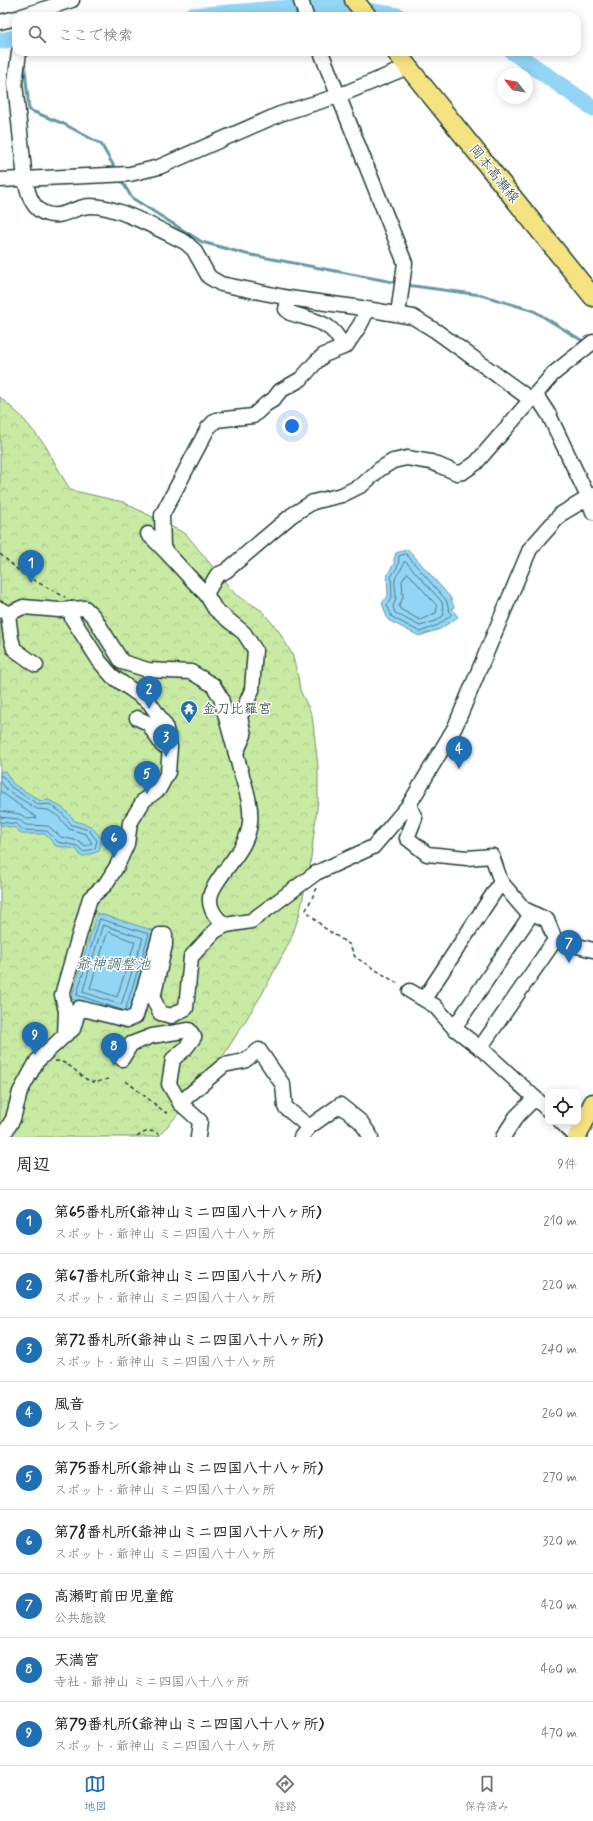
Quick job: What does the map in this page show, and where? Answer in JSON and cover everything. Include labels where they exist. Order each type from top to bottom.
[{"type":"main road","points":[[354,0],[364,12]]},
{"type":"main road","name":"岡本高瀬線","points":[[399,56],[593,297]]},
{"type":"main road","points":[[577,1137],[593,1103]]},
{"type":"street","points":[[39,12],[72,0]]},
{"type":"street","points":[[301,1],[305,12]]},
{"type":"street","points":[[0,22],[12,21]]},
{"type":"street","points":[[19,56],[16,83],[25,180],[28,195],[37,208],[46,214],[61,215],[79,208],[90,206],[115,210],[185,242],[194,250],[209,277],[221,284],[289,298],[365,308],[413,317],[533,397],[549,416],[591,496],[593,512]]},
{"type":"street","points":[[323,56],[405,263],[398,314]]},
{"type":"street","points":[[0,180],[130,174],[159,167],[280,114],[338,96],[408,67]]},
{"type":"street","points":[[289,298],[286,309],[290,313],[325,324],[333,329],[340,338],[343,347]]},
{"type":"street","points":[[163,548],[162,515],[208,428],[216,420],[253,416],[266,404],[273,400],[280,391],[301,379],[324,355],[346,346],[364,317],[365,308]]},
{"type":"street","points":[[206,594],[217,575],[226,570],[292,515],[313,502],[342,495],[362,485],[380,469],[393,461],[407,458],[431,462],[456,473],[463,472],[476,463],[553,374],[593,342]]},
{"type":"street","points":[[2,1137],[13,1119],[20,1092],[37,1061],[72,1029],[79,1008],[127,1020],[136,1016],[160,935],[166,935],[165,945],[153,998],[160,1013],[171,1016],[186,1008],[191,957],[215,931],[226,925],[252,920],[316,873],[373,847],[410,805],[455,728],[530,549],[561,514],[591,496]]},
{"type":"street","points":[[148,534],[206,594],[215,609],[244,633],[255,650],[252,690],[240,717],[244,735],[236,753]]},
{"type":"street","points":[[36,665],[14,649],[4,612],[23,607],[59,610],[86,608],[122,662],[148,670],[191,672],[212,685],[221,698],[249,801],[250,823],[246,840],[230,866],[212,890],[210,907],[219,921],[226,925]]},
{"type":"street","points":[[65,1035],[66,1011],[62,995],[90,898],[105,885],[117,866],[127,844],[130,823],[144,800],[159,789],[168,772],[169,744],[165,725],[149,702],[112,676],[100,662],[72,618],[71,609]]},
{"type":"street","points":[[137,718],[148,723],[162,745],[169,744]]},
{"type":"street","points":[[410,805],[415,818],[407,838],[426,854],[466,858],[492,856],[501,882],[524,909],[547,920],[555,940]]},
{"type":"street","points":[[424,999],[501,882]]},
{"type":"street","points":[[454,1028],[532,913]]},
{"type":"street","points":[[555,940],[593,950]]},
{"type":"street","points":[[480,1048],[555,940]]},
{"type":"street","points":[[410,991],[435,1006],[454,1028],[480,1048],[545,1107]]},
{"type":"street","points":[[122,1058],[131,1044],[152,1036],[189,1030],[194,1037],[185,1049],[173,1059],[169,1084],[180,1103],[200,1121],[198,1137]]},
{"type":"street","points":[[180,1103],[224,1065],[244,1061],[259,1050],[283,1085],[285,1107],[305,1132],[340,1105],[361,1122],[371,1137]]},
{"type":"street","points":[[503,1137],[516,1117],[535,1098]]},
{"type":"street","points":[[564,1125],[577,1137]]},
{"type":"path","points":[[0,554],[24,575],[67,598],[71,609]]},
{"type":"path","points":[[316,873],[321,880],[306,910],[323,927],[350,945],[355,957],[410,991]]},
{"type":"path","points":[[52,1061],[64,1062],[86,1079],[95,1082],[108,1079]]},
{"type":"path","points":[[126,1081],[166,1113],[180,1103]]},
{"type":"path","points":[[137,1137],[143,1132],[151,1131],[157,1132],[161,1137]]},
{"type":"green space","points":[[0,397],[21,416],[45,445],[70,490],[123,502],[186,534],[235,594],[261,610],[278,630],[292,654],[300,690],[312,715],[318,766],[318,800],[310,866],[299,916],[290,941],[261,996],[218,1064],[188,1103],[158,1137],[0,1137]]},
{"type":"water","points":[[408,549],[450,597],[454,607],[452,609],[458,617],[440,629],[419,636],[388,620],[382,603],[388,596],[387,575],[394,564],[396,553]]},
{"type":"water","points":[[5,771],[13,784],[41,801],[49,800],[64,809],[75,821],[91,826],[102,839],[99,851],[82,857],[76,849],[56,846],[45,834],[21,834],[16,828],[0,825],[0,772]]},
{"type":"water","name":"爺神調整池","points":[[97,913],[155,931],[128,1016],[71,999]]},
{"type":"waterway","points":[[241,12],[329,5],[373,12]]},
{"type":"waterway","points":[[0,41],[12,39]]},
{"type":"waterway","points":[[519,56],[593,108]]},
{"type":"waterway","points":[[24,59],[29,110],[64,124],[101,144],[116,170]]},
{"type":"waterway","points":[[120,178],[132,198],[202,242],[246,254],[398,283]]},
{"type":"waterway","points":[[406,285],[481,295],[534,311],[586,343]]},
{"type":"place","name":"第65番札所(爺神山ミニ四国八十八ヶ所)","points":[[31,583]]},
{"type":"place","name":"第67番札所(爺神山ミニ四国八十八ヶ所)","points":[[149,709]]},
{"type":"place","name":"金刀比羅宮","points":[[189,724]]},
{"type":"place","name":"第72番札所(爺神山ミニ四国八十八ヶ所)","points":[[166,757]]},
{"type":"place","name":"風音","points":[[459,769]]},
{"type":"place","name":"第75番札所(爺神山ミニ四国八十八ヶ所)","points":[[147,794]]},
{"type":"place","name":"第78番札所(爺神山ミニ四国八十八ヶ所)","points":[[114,858]]},
{"type":"place","name":"高瀬町前田児童館","points":[[569,963]]},
{"type":"place","name":"第79番札所(爺神山ミニ四国八十八ヶ所)","points":[[35,1055]]},
{"type":"place","name":"天満宮","points":[[114,1066]]}]
